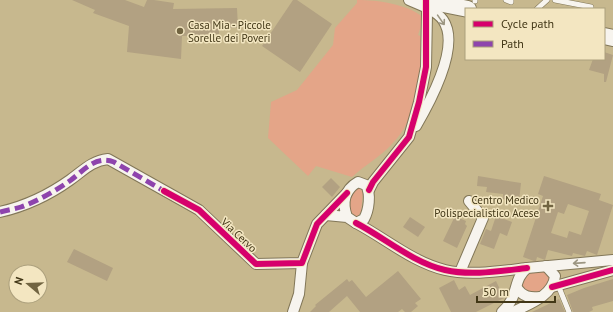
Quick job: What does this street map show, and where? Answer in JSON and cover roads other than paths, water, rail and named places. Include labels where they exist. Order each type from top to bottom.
[{"type":"main road","points":[[425,6],[473,3]]},
{"type":"street","points":[[381,236],[371,224],[368,212],[369,190],[409,137],[435,91],[448,51],[449,36],[443,21],[436,13],[409,0]]},
{"type":"street","points":[[409,137],[419,102],[426,68],[425,6]]},
{"type":"street","name":"Via Cervo","points":[[0,212],[22,207],[71,179],[83,168],[101,160],[108,159],[199,210],[256,264],[302,263]]},
{"type":"street","points":[[293,312],[299,294],[302,263],[317,224],[347,192],[350,186],[386,166]]},
{"type":"street","points":[[358,182],[366,185],[369,190]]},
{"type":"street","points":[[347,192],[344,209],[352,220],[381,236],[406,253],[444,270],[460,272],[499,271],[613,260]]},
{"type":"street","points":[[460,272],[483,218],[469,202]]},
{"type":"street","points":[[326,215],[352,220],[364,219],[368,212]]},
{"type":"street","points":[[546,266],[555,276],[555,287]]},
{"type":"street","points":[[502,312],[512,300],[517,287],[518,278],[527,268]]},
{"type":"street","points":[[513,312],[555,287],[613,270]]},
{"type":"street","points":[[499,271],[524,295],[529,297],[540,296]]},
{"type":"lane","points":[[506,0],[511,2],[512,0]]},
{"type":"lane","points":[[538,8],[548,0]]},
{"type":"lane","points":[[555,0],[591,8]]},
{"type":"lane","points":[[555,287],[569,312]]},
{"type":"place","name":"Casa Mia - Piccole Sorelle dei Poveri","points":[[180,31]]},
{"type":"place","name":"Centro Medico Polispecialistico Acese","points":[[548,206]]}]
